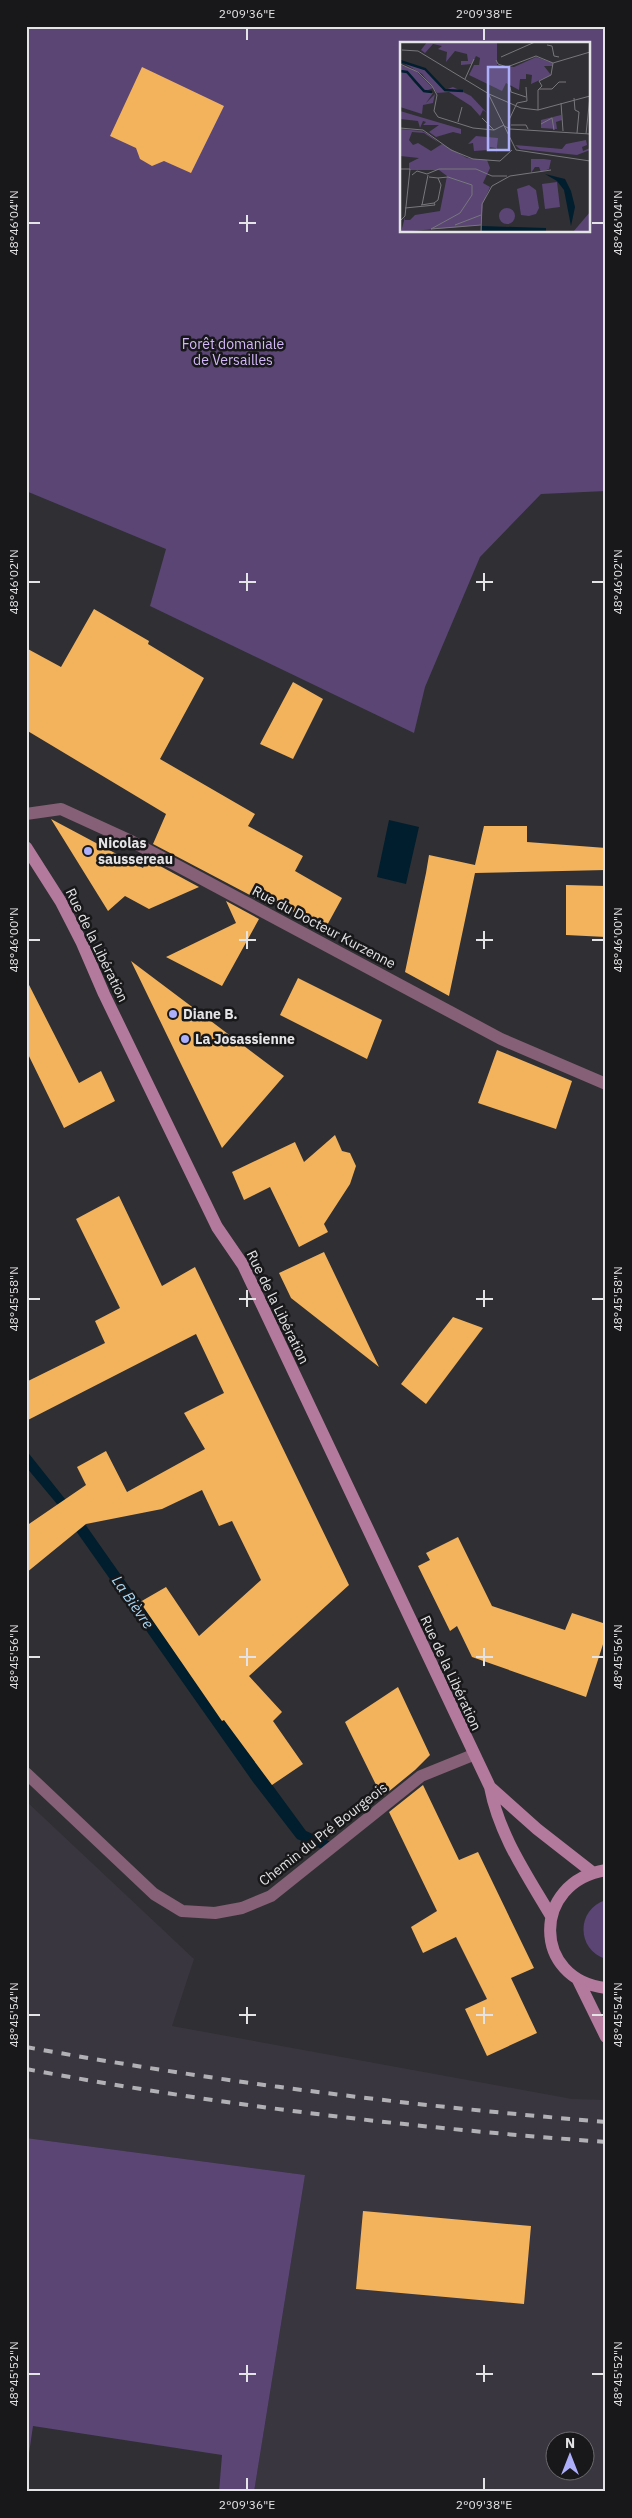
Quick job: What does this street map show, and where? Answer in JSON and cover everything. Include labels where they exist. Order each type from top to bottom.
[{"type":"main road","name":"Rue de la Libération","points":[[26,847],[61,902],[82,942],[104,994],[217,1227],[243,1265],[473,1755],[490,1787],[494,1808],[508,1843],[551,1916]]},
{"type":"main road","name":"Rue de la Libération","points":[[490,1787],[537,1829],[592,1872]]},
{"type":"main road","points":[[606,1870],[592,1872],[570,1884],[555,1904],[549,1933],[553,1949],[563,1966],[578,1980],[594,1987],[606,1988]]},
{"type":"main road","points":[[578,1980],[606,2038]]},
{"type":"street","name":"Rue du Docteur Kurzenne","points":[[26,814],[62,809],[114,833],[501,1039],[606,1084]]},
{"type":"street","name":"Chemin du Pré Bourgeois","points":[[26,1773],[154,1894],[182,1911],[215,1913],[242,1908],[271,1896],[421,1776],[473,1755]]},
{"type":"shaded area","points":[[26,1801],[194,1959],[172,2026],[572,2099],[606,2100],[606,2492],[254,2492],[305,2175],[26,2138]]},
{"type":"green space","name":"Forêt domaniale de Versailles","points":[[26,26],[606,26],[606,491],[541,494],[480,557],[425,687],[414,733],[150,606],[166,549],[26,491]]},
{"type":"green space","points":[[606,1900],[606,1959],[596,1954],[589,1947],[585,1939],[584,1930],[585,1920],[589,1912],[596,1905]]},
{"type":"green space","points":[[26,2138],[305,2175],[254,2492],[219,2492],[222,2455],[33,2426],[26,2474]]},
{"type":"water","points":[[389,820],[419,827],[406,884],[377,877]]},
{"type":"water","name":"La Bièvre","points":[[26,1450],[85,1524],[177,1655],[306,1831],[331,1842],[322,1849],[297,1839],[253,1782],[57,1504],[26,1467]]},
{"type":"building","points":[[142,67],[224,106],[191,173],[164,161],[152,166],[140,159],[136,148],[110,136]]},
{"type":"building","points":[[94,609],[149,641],[148,644],[204,678],[160,759],[255,814],[248,826],[303,856],[295,871],[342,898],[325,929],[270,899],[267,904],[153,844],[166,814],[26,730],[26,648],[61,667]]},
{"type":"building","points":[[293,682],[323,699],[293,759],[260,744]]},
{"type":"building","points":[[51,819],[143,868],[147,859],[199,887],[149,909],[125,896],[108,911]]},
{"type":"building","points":[[484,826],[527,826],[527,842],[606,848],[606,870],[475,873],[449,996],[405,972],[429,855],[475,865]]},
{"type":"building","points":[[566,885],[606,886],[606,937],[566,935]]},
{"type":"building","points":[[226,901],[259,919],[222,986],[166,957],[236,923]]},
{"type":"building","points":[[131,961],[284,1076],[222,1148],[181,1064]]},
{"type":"building","points":[[298,978],[382,1020],[367,1059],[280,1015]]},
{"type":"building","points":[[26,979],[79,1083],[101,1071],[115,1101],[64,1128],[26,1050]]},
{"type":"building","points":[[497,1050],[572,1081],[556,1129],[478,1103]]},
{"type":"building","points":[[335,1135],[342,1151],[350,1153],[356,1166],[350,1184],[324,1224],[328,1232],[299,1247],[270,1187],[244,1200],[232,1172],[295,1142],[304,1162]]},
{"type":"building","points":[[119,1196],[162,1286],[195,1267],[349,1585],[249,1676],[282,1712],[273,1721],[303,1764],[272,1785],[224,1720],[222,1721],[140,1602],[166,1587],[199,1636],[261,1580],[232,1521],[219,1526],[202,1490],[162,1509],[86,1524],[26,1573],[26,1526],[86,1485],[77,1467],[106,1451],[127,1492],[205,1449],[184,1413],[224,1393],[196,1334],[26,1421],[26,1382],[105,1343],[95,1321],[120,1308],[76,1219]]},
{"type":"building","points":[[324,1252],[379,1367],[291,1298],[279,1273]]},
{"type":"building","points":[[453,1317],[483,1328],[426,1404],[401,1384]]},
{"type":"building","points":[[458,1537],[492,1606],[565,1630],[572,1613],[606,1624],[606,1635],[586,1697],[472,1657],[457,1626],[450,1631],[418,1566],[430,1560],[426,1553]]},
{"type":"building","points":[[398,1687],[430,1755],[382,1797],[345,1722]]},
{"type":"building","points":[[423,1785],[459,1860],[478,1852],[534,1968],[511,1978],[537,2033],[487,2056],[465,2009],[487,1999],[456,1937],[423,1953],[411,1927],[437,1911],[389,1812]]},
{"type":"building","points":[[363,2211],[531,2226],[524,2304],[356,2289]]},
{"type":"railway","points":[[26,2047],[98,2060],[315,2092],[533,2116],[606,2122]]},
{"type":"railway","points":[[26,2069],[170,2094],[315,2114],[460,2130],[606,2142]]},
{"type":"place","name":"Nicolas saussereau","points":[[88,851]]},
{"type":"place","name":"Diane B.","points":[[173,1014]]},
{"type":"place","name":"La Josassienne","points":[[185,1039]]}]
